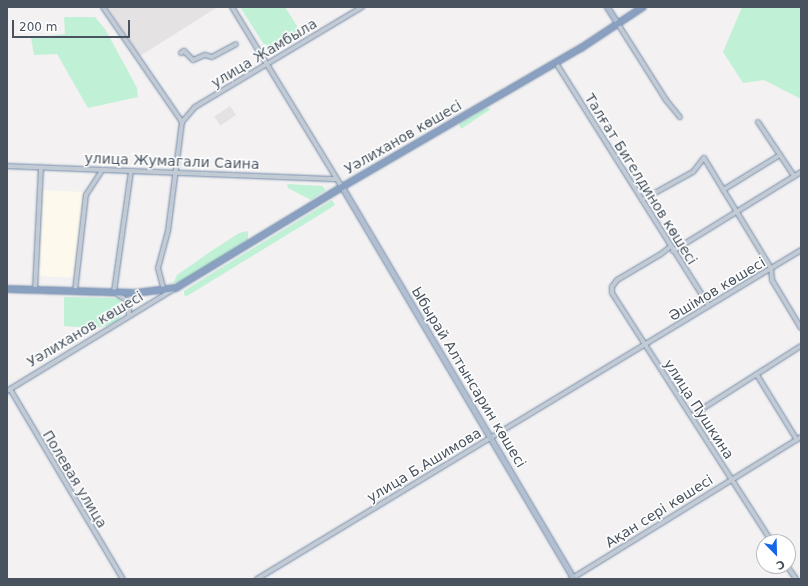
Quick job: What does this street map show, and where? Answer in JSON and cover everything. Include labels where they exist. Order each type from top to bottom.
[{"type":"highway","name":"Уәлиханов көшесі","points":[[7,289],[114,292],[164,290],[176,288],[342,187],[620,26],[635,9],[642,7]]},
{"type":"highway","points":[[620,26],[646,7]]},
{"type":"main road","points":[[607,7],[620,26]]},
{"type":"main road","name":"Ыбырай Алтынсарин көшесі","points":[[342,187],[573,579]]},
{"type":"street","points":[[103,7],[182,122],[174,172],[168,231],[158,268],[164,290]]},
{"type":"street","points":[[232,7],[342,187]]},
{"type":"street","name":"улица Жамбыла","points":[[182,122],[195,107],[362,7]]},
{"type":"street","points":[[620,26],[666,100],[680,117]]},
{"type":"street","points":[[181,52],[184,51],[194,60],[205,55],[212,57],[236,44]]},
{"type":"street","name":"Талғат Бигелдинов көшесі","points":[[556,63],[670,247],[709,306]]},
{"type":"street","points":[[758,122],[794,176]]},
{"type":"street","points":[[723,190],[780,155]]},
{"type":"street","points":[[642,200],[693,172],[704,158],[771,268],[772,280],[801,328]]},
{"type":"street","name":"улица Жумагали Саина","points":[[7,166],[336,179]]},
{"type":"street","points":[[35,290],[40,167]]},
{"type":"street","points":[[75,291],[86,195],[102,170]]},
{"type":"street","points":[[129,316],[129,302],[114,292],[131,171]]},
{"type":"street","points":[[673,251],[801,172]]},
{"type":"street","name":"улица Пушкина","points":[[670,247],[661,254],[619,278],[612,287],[616,302],[767,534]]},
{"type":"street","name":"Әшімов көшесі","points":[[644,346],[801,250]]},
{"type":"street","name":"Уәлиханов көшесі","points":[[8,390],[176,288]]},
{"type":"street","name":"улица Б.Ашимова","points":[[257,579],[644,346]]},
{"type":"street","points":[[690,416],[801,346]]},
{"type":"street","points":[[757,375],[799,438]]},
{"type":"street","name":"Полевая улица","points":[[8,390],[123,579]]},
{"type":"street","name":"Ақан сері көшесі","points":[[573,579],[799,438]]},
{"type":"shaded area","points":[[108,7],[216,7],[216,8],[140,56]]},
{"type":"shaded area","points":[[230,106],[236,115],[220,126],[214,117]]},
{"type":"shaded area","points":[[43,190],[83,192],[78,278],[38,276]]},
{"type":"green space","points":[[240,7],[285,7],[302,34],[270,54]]},
{"type":"green space","points":[[742,7],[801,7],[801,99],[764,80],[743,83],[723,52]]},
{"type":"green space","points":[[64,17],[95,17],[105,29],[128,71],[137,88],[138,97],[88,108],[57,54],[34,55],[31,38],[65,34]]},
{"type":"green space","points":[[486,108],[491,109],[461,129],[459,124]]},
{"type":"green space","points":[[287,184],[322,186],[326,190],[311,200],[288,188]]},
{"type":"green space","points":[[332,200],[335,205],[321,214],[187,296],[184,295],[184,291]]},
{"type":"green space","points":[[248,231],[248,240],[192,275],[179,282],[167,284],[174,282],[177,275],[239,233]]},
{"type":"green space","points":[[64,297],[119,298],[126,309],[117,321],[106,326],[95,328],[64,326]]}]
